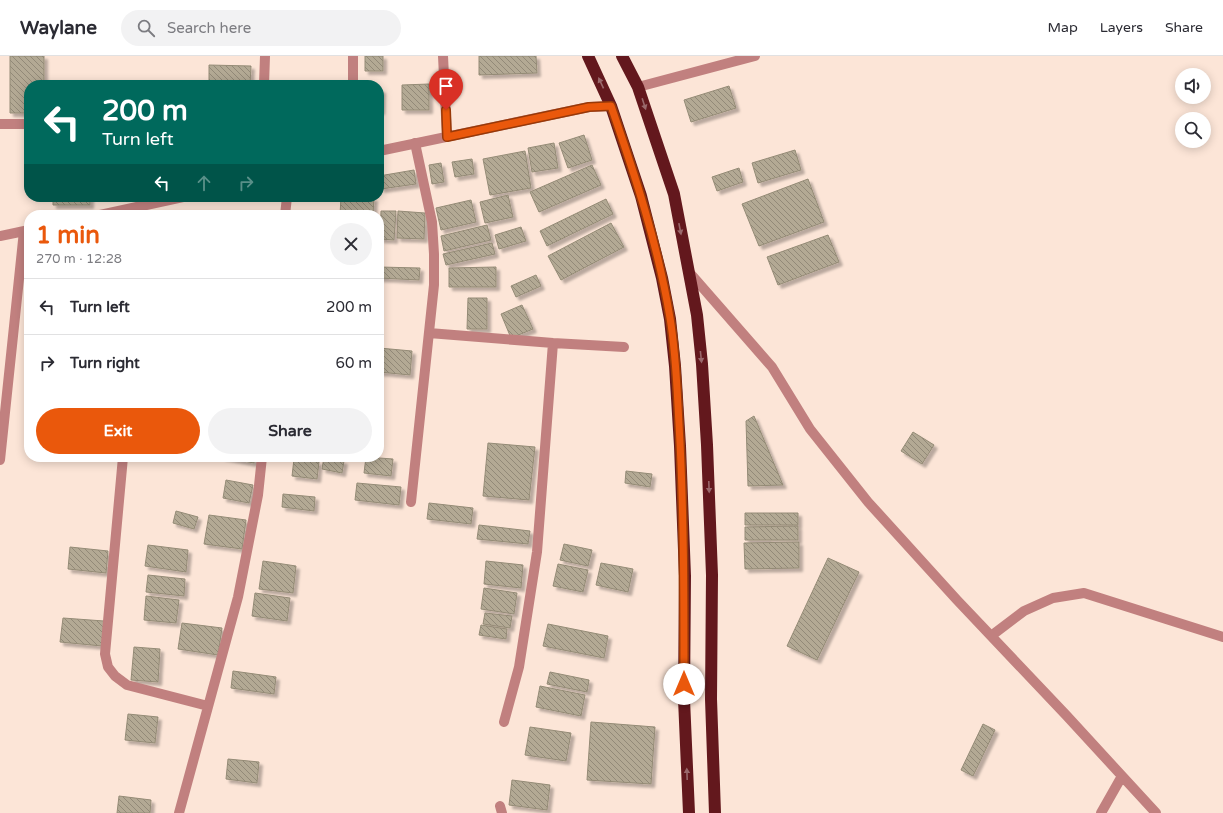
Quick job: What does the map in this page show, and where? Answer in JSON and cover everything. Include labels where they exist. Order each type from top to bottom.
[{"type":"highway","points":[[588,56],[611,106],[641,196],[662,278],[670,319],[675,366],[680,446],[685,576],[684,699],[688,813]]},
{"type":"highway","points":[[622,56],[638,87],[674,194],[697,315],[702,364],[707,445],[712,575],[712,699],[715,813]]},
{"type":"street","points":[[264,80],[265,56]]},
{"type":"street","points":[[353,56],[353,80]]},
{"type":"street","points":[[443,56],[447,137]]},
{"type":"street","points":[[638,87],[755,56]]},
{"type":"street","points":[[384,150],[589,107],[611,106]]},
{"type":"street","points":[[0,124],[24,124]]},
{"type":"street","points":[[411,502],[434,285],[434,246],[432,222],[415,143]]},
{"type":"street","points":[[144,210],[168,202]]},
{"type":"street","points":[[0,236],[24,231]]},
{"type":"street","points":[[0,460],[24,249]]},
{"type":"street","points":[[689,272],[772,367],[810,429],[868,502],[1156,813]]},
{"type":"street","points":[[429,333],[624,347]]},
{"type":"street","points":[[504,722],[519,667],[537,552],[553,343]]},
{"type":"street","points":[[123,462],[105,654],[108,667],[115,676],[127,686],[208,706]]},
{"type":"street","points":[[179,813],[238,597],[258,495],[261,462]]},
{"type":"street","points":[[992,636],[1024,611],[1053,598],[1084,593],[1223,637]]},
{"type":"street","points":[[1101,813],[1122,776]]},
{"type":"building","points":[[10,56],[44,56],[44,80],[24,80],[24,113],[10,113]]},
{"type":"building","points":[[365,56],[383,56],[383,71],[365,71]]},
{"type":"building","points":[[479,56],[536,56],[537,73],[479,75]]},
{"type":"building","points":[[209,65],[251,66],[250,80],[209,80]]},
{"type":"building","points":[[429,84],[429,110],[402,110],[402,85]]},
{"type":"building","points":[[729,86],[736,108],[691,122],[684,100]]},
{"type":"building","points":[[584,135],[592,160],[568,168],[559,143]]},
{"type":"building","points":[[554,143],[558,168],[532,172],[528,148]]},
{"type":"building","points":[[795,150],[801,170],[758,183],[752,163]]},
{"type":"building","points":[[525,151],[531,188],[490,195],[483,159]]},
{"type":"building","points":[[472,159],[474,174],[455,177],[452,162]]},
{"type":"building","points":[[441,163],[444,182],[432,184],[429,165]]},
{"type":"building","points":[[592,165],[601,185],[539,212],[530,192]]},
{"type":"building","points":[[739,168],[743,182],[717,191],[712,177]]},
{"type":"building","points":[[414,170],[416,184],[384,189],[384,175]]},
{"type":"building","points":[[808,179],[824,222],[759,246],[742,204]]},
{"type":"building","points":[[508,195],[513,217],[485,223],[480,202]]},
{"type":"building","points":[[606,199],[613,214],[547,246],[540,231]]},
{"type":"building","points":[[471,200],[476,222],[441,230],[436,208]]},
{"type":"building","points":[[53,202],[90,202],[90,205],[53,205]]},
{"type":"building","points":[[341,202],[374,202],[373,210],[340,210]]},
{"type":"building","points":[[384,211],[396,211],[394,240],[384,239]]},
{"type":"building","points":[[398,211],[425,213],[424,239],[397,238]]},
{"type":"building","points":[[611,223],[624,247],[561,280],[548,256]]},
{"type":"building","points":[[487,225],[491,240],[444,251],[441,236]]},
{"type":"building","points":[[521,227],[526,241],[499,249],[495,235]]},
{"type":"building","points":[[828,235],[839,262],[778,285],[767,257]]},
{"type":"building","points":[[492,243],[495,254],[446,265],[443,254]]},
{"type":"building","points":[[384,267],[420,268],[419,280],[384,278]]},
{"type":"building","points":[[496,267],[496,287],[449,287],[449,268]]},
{"type":"building","points":[[536,275],[541,286],[516,297],[511,286]]},
{"type":"building","points":[[468,298],[487,298],[487,329],[467,329]]},
{"type":"building","points":[[522,305],[533,329],[511,338],[501,314]]},
{"type":"building","points":[[384,348],[412,351],[410,375],[384,372]]},
{"type":"building","points":[[754,416],[783,485],[748,486],[746,421]]},
{"type":"building","points":[[913,432],[934,445],[922,464],[901,451]]},
{"type":"building","points":[[488,443],[535,447],[529,500],[483,496]]},
{"type":"building","points":[[384,458],[393,459],[391,476],[364,473],[365,462],[384,462]]},
{"type":"building","points":[[294,462],[319,462],[317,479],[292,476]]},
{"type":"building","points":[[323,462],[344,462],[342,473],[322,469]]},
{"type":"building","points":[[626,471],[652,474],[650,487],[625,483]]},
{"type":"building","points":[[226,480],[253,485],[249,503],[223,498]]},
{"type":"building","points":[[357,483],[401,487],[399,505],[355,500]]},
{"type":"building","points":[[283,494],[315,497],[314,511],[282,507]]},
{"type":"building","points":[[429,503],[473,508],[471,524],[427,519]]},
{"type":"building","points":[[176,511],[198,517],[194,529],[173,523]]},
{"type":"building","points":[[745,513],[798,513],[798,525],[745,525]]},
{"type":"building","points":[[209,515],[246,520],[242,549],[204,544]]},
{"type":"building","points":[[479,525],[530,531],[528,544],[477,539]]},
{"type":"building","points":[[798,526],[798,540],[745,540],[745,527]]},
{"type":"building","points":[[799,542],[799,568],[745,569],[744,543]]},
{"type":"building","points":[[564,544],[592,550],[588,566],[560,560]]},
{"type":"building","points":[[148,545],[188,550],[186,572],[145,566]]},
{"type":"building","points":[[70,547],[108,551],[106,573],[68,569]]},
{"type":"building","points":[[828,558],[859,572],[817,660],[787,646]]},
{"type":"building","points":[[263,561],[296,566],[293,593],[259,589]]},
{"type":"building","points":[[486,561],[523,565],[521,588],[484,584]]},
{"type":"building","points":[[601,563],[633,569],[628,592],[596,585]]},
{"type":"building","points":[[558,564],[588,570],[583,592],[553,586]]},
{"type":"building","points":[[148,575],[185,579],[184,596],[146,592]]},
{"type":"building","points":[[484,588],[517,593],[514,614],[481,609]]},
{"type":"building","points":[[255,593],[290,598],[287,621],[252,616]]},
{"type":"building","points":[[146,596],[179,600],[176,623],[144,620]]},
{"type":"building","points":[[485,613],[512,616],[510,628],[483,624]]},
{"type":"building","points":[[63,618],[104,621],[102,646],[60,642]]},
{"type":"building","points":[[182,623],[222,628],[218,655],[178,649]]},
{"type":"building","points":[[548,624],[608,636],[604,658],[543,646]]},
{"type":"building","points":[[481,625],[507,629],[506,639],[479,635]]},
{"type":"building","points":[[134,647],[160,649],[158,682],[131,680]]},
{"type":"building","points":[[233,671],[276,677],[274,694],[231,688]]},
{"type":"building","points":[[550,672],[589,680],[587,692],[547,684]]},
{"type":"building","points":[[540,686],[585,695],[581,716],[536,707]]},
{"type":"building","points":[[128,714],[158,717],[155,743],[125,740]]},
{"type":"building","points":[[591,722],[655,727],[651,784],[587,780]]},
{"type":"building","points":[[983,724],[995,730],[973,776],[961,770]]},
{"type":"building","points":[[530,727],[571,733],[566,761],[525,755]]},
{"type":"building","points":[[228,759],[259,762],[257,783],[226,779]]},
{"type":"building","points":[[512,780],[550,785],[547,810],[509,805]]},
{"type":"building","points":[[119,796],[151,800],[150,813],[117,813]]},
{"type":"route","points":[[446,110],[447,137],[589,107],[611,106],[641,196],[662,278],[670,319],[675,366],[680,446],[685,576],[684,684]]}]
